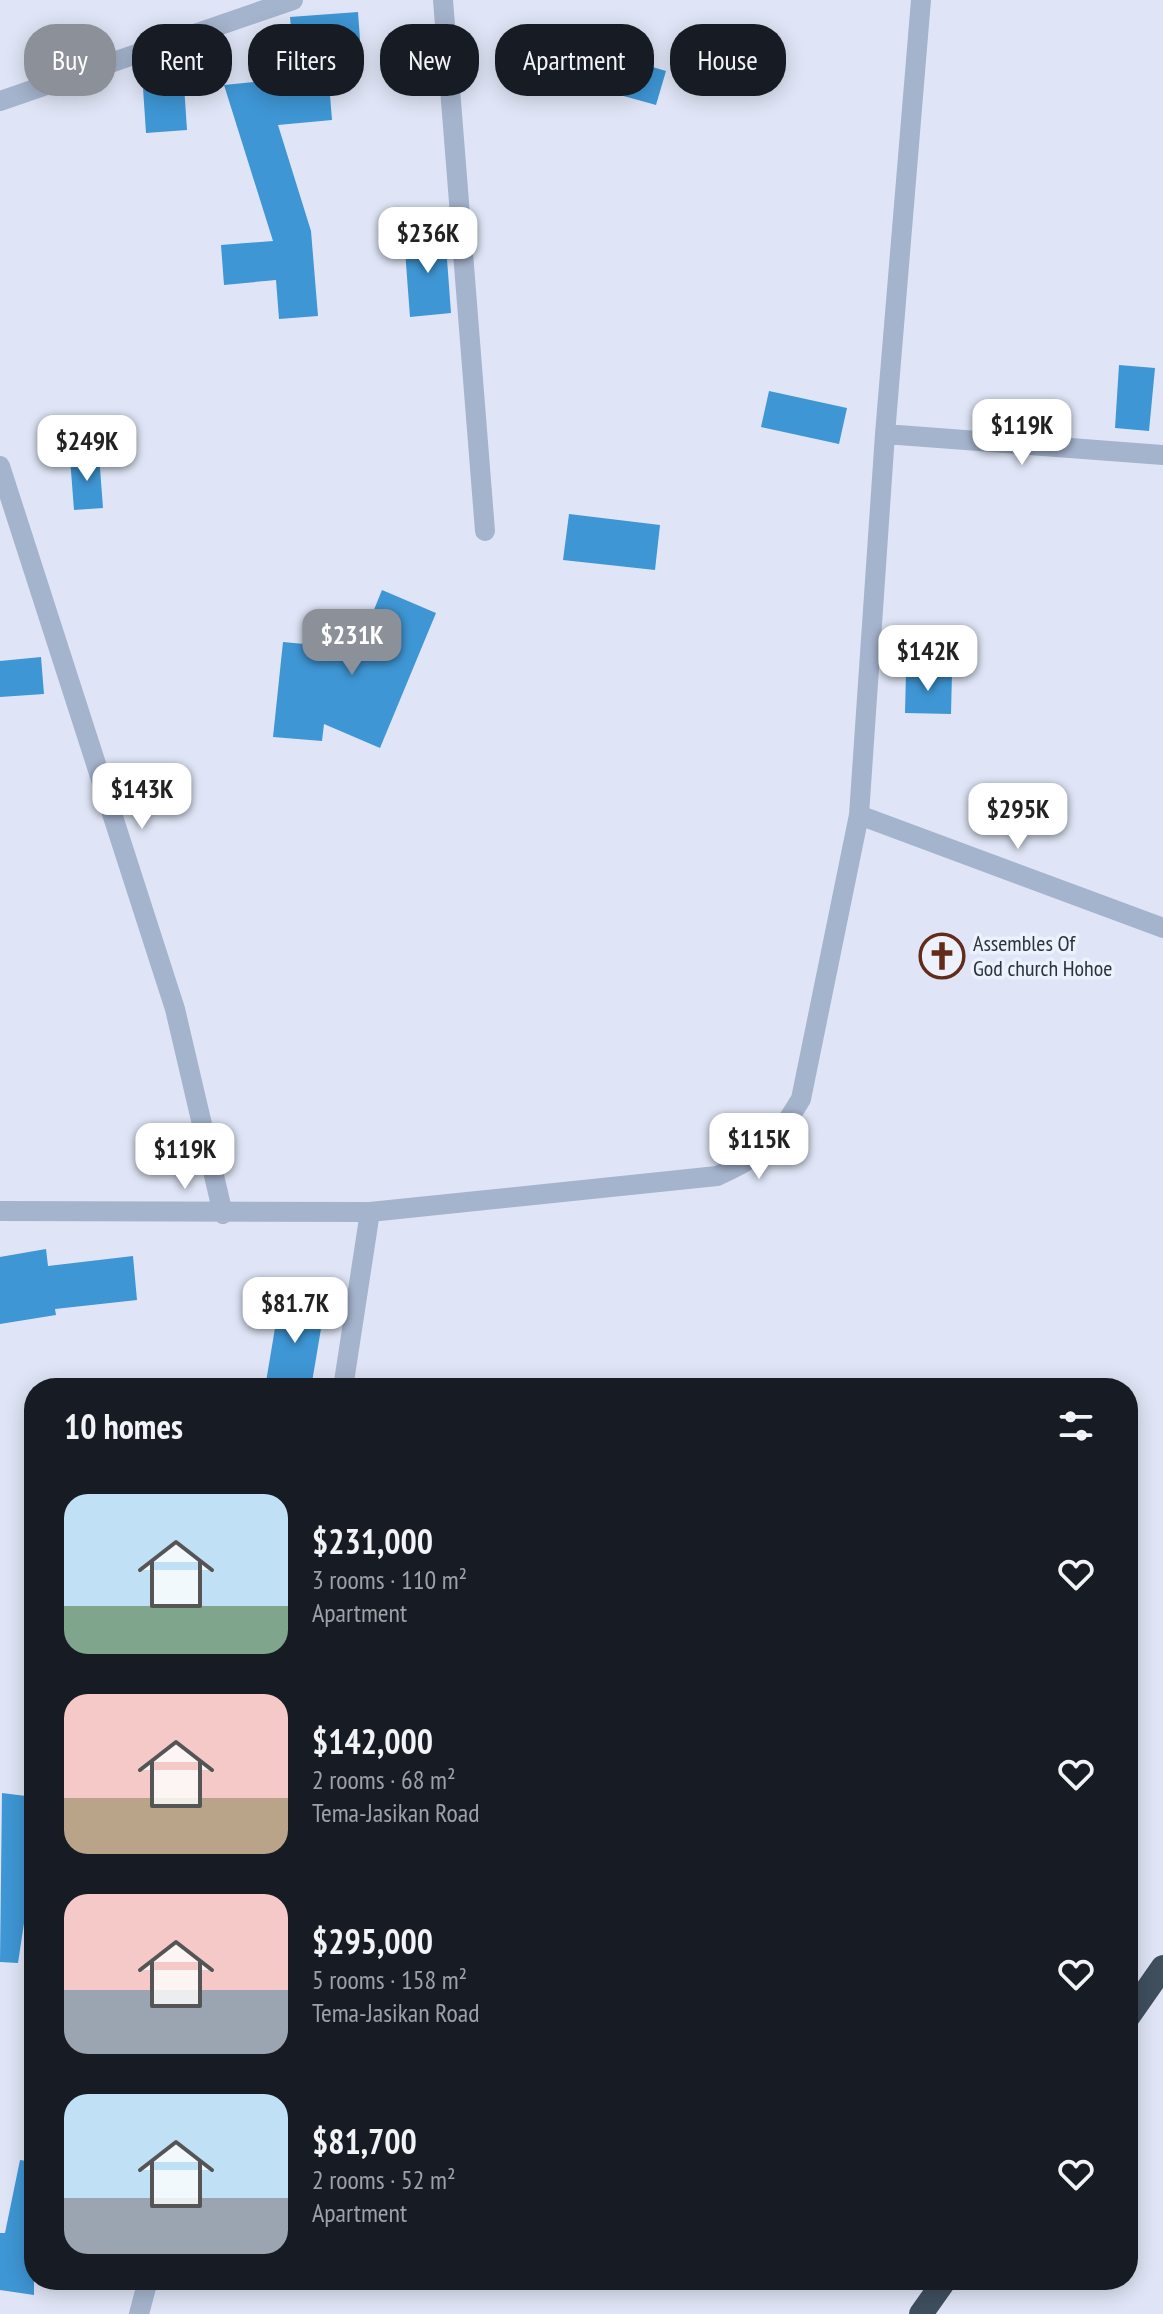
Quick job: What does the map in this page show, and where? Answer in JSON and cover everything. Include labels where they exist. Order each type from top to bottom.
[{"type":"highway","points":[[1138,2003],[1163,1967]]},
{"type":"highway","points":[[921,2314],[938,2290]]},
{"type":"street","points":[[1,96],[293,0]]},
{"type":"street","points":[[443,0],[485,531]]},
{"type":"street","points":[[0,1211],[370,1212],[717,1176],[750,1161],[777,1139],[801,1099],[859,815],[885,434],[921,0]]},
{"type":"street","points":[[885,434],[1163,455]]},
{"type":"street","points":[[0,466],[175,1009],[223,1214]]},
{"type":"street","points":[[859,815],[1163,928]]},
{"type":"street","points":[[345,1378],[370,1212]]},
{"type":"street","points":[[139,2314],[145,2290]]},
{"type":"building","points":[[358,12],[359,24],[291,24],[290,17]]},
{"type":"building","points":[[654,67],[666,71],[656,105],[624,96],[654,96]]},
{"type":"building","points":[[248,83],[248,96],[330,96],[332,120],[278,125],[311,231],[318,316],[279,319],[276,280],[224,285],[221,245],[273,241],[227,96],[232,96],[232,84]]},
{"type":"building","points":[[144,96],[185,96],[187,130],[146,133]]},
{"type":"building","points":[[445,232],[451,313],[410,317],[404,237]]},
{"type":"building","points":[[1119,365],[1155,368],[1149,431],[1115,428]]},
{"type":"building","points":[[769,391],[847,408],[839,444],[761,427]]},
{"type":"building","points":[[99,455],[103,508],[74,510],[70,458]]},
{"type":"building","points":[[569,514],[660,525],[655,570],[563,560]]},
{"type":"building","points":[[382,590],[436,613],[380,748],[324,724],[322,741],[273,737],[283,642],[358,649]]},
{"type":"building","points":[[41,657],[44,694],[0,697],[0,661]]},
{"type":"building","points":[[906,672],[952,673],[951,714],[905,713]]},
{"type":"building","points":[[46,1249],[48,1266],[133,1256],[137,1300],[55,1309],[56,1315],[0,1324],[0,1257]]},
{"type":"building","points":[[280,1298],[325,1305],[313,1378],[267,1378]]},
{"type":"building","points":[[2,1793],[24,1796],[24,1923],[18,1963],[0,1962]]},
{"type":"building","points":[[20,2160],[24,2161],[24,2290],[34,2290],[34,2295],[0,2290],[0,2233],[5,2233]]},
{"type":"place","name":"Assembles Of God church Hohoe","points":[[942,956]]}]
